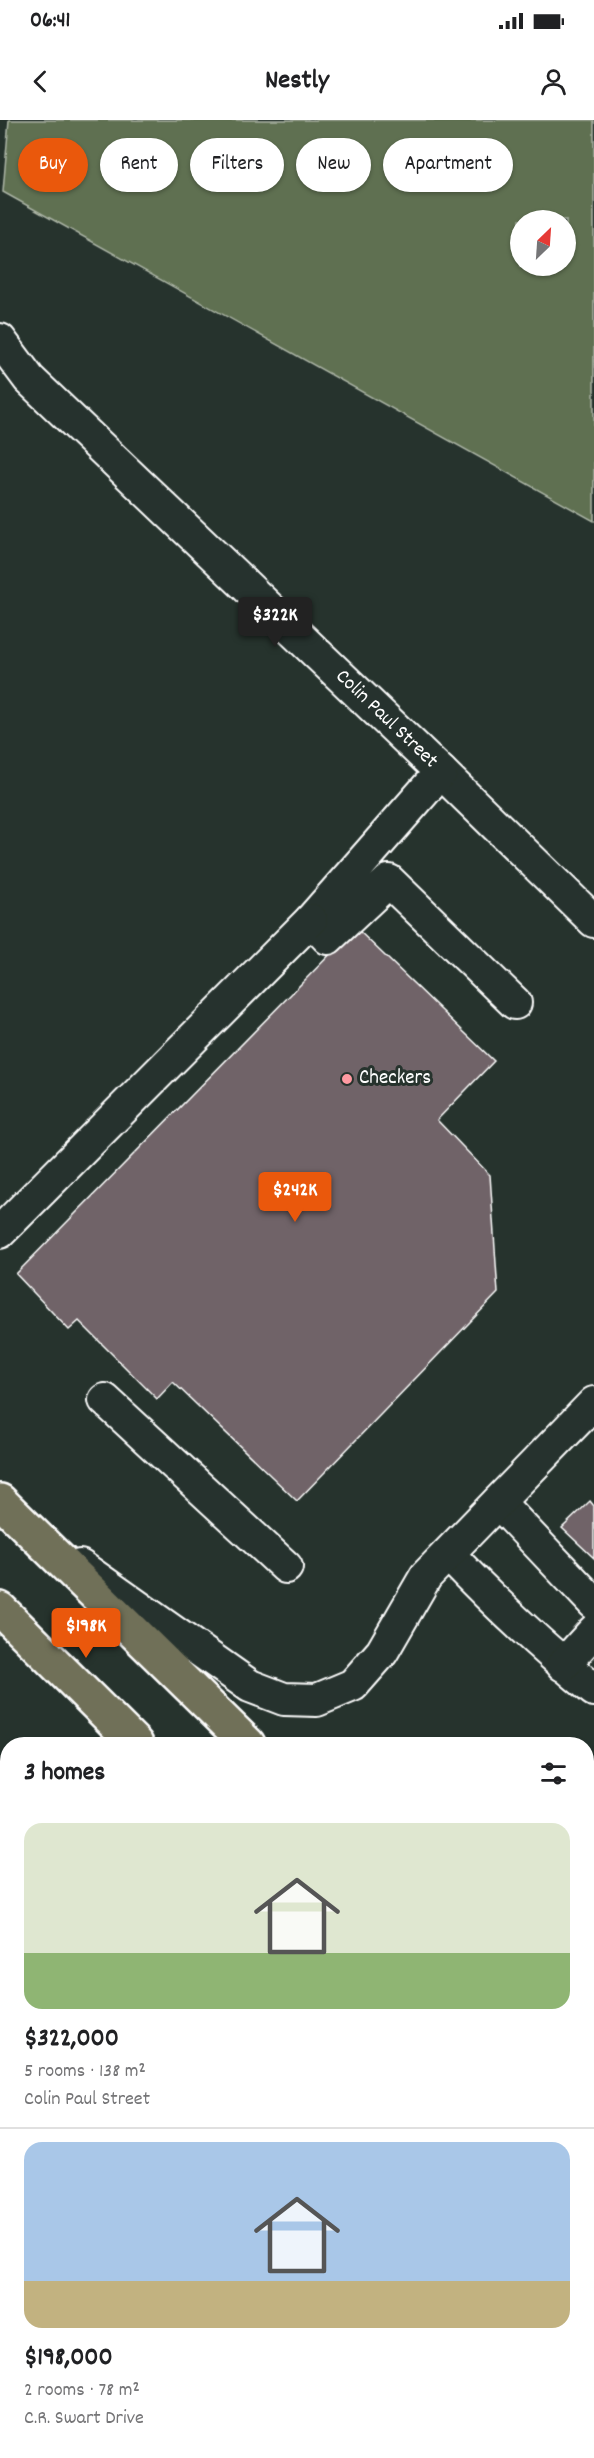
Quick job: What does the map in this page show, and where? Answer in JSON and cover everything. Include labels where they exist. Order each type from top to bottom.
[{"type":"main road","points":[[0,1501],[242,1737]]},
{"type":"main road","points":[[0,1609],[129,1737]]},
{"type":"street","name":"Colin Paul Street","points":[[0,340],[29,379],[594,921]]},
{"type":"street","points":[[0,1232],[312,920],[441,772]]},
{"type":"street","points":[[312,920],[328,938],[389,881],[515,1003]]},
{"type":"street","points":[[105,1400],[286,1567]]},
{"type":"street","points":[[30,1531],[250,1686],[284,1700],[317,1700],[353,1685],[382,1652],[426,1576],[594,1403]]},
{"type":"street","points":[[498,1502],[594,1603]]},
{"type":"street","points":[[448,1554],[563,1665],[594,1690]]},
{"type":"street","points":[[563,1665],[594,1631]]},
{"type":"green space","points":[[9,120],[594,120],[594,521],[3,192]]},
{"type":"building","points":[[356,928],[494,1061],[437,1120],[490,1175],[498,1293],[297,1501],[173,1382],[157,1399],[79,1321],[69,1330],[16,1274]]},
{"type":"building","points":[[590,1501],[594,1506],[594,1558],[562,1528]]},
{"type":"place","name":"Checkers","points":[[347,1079]]}]
